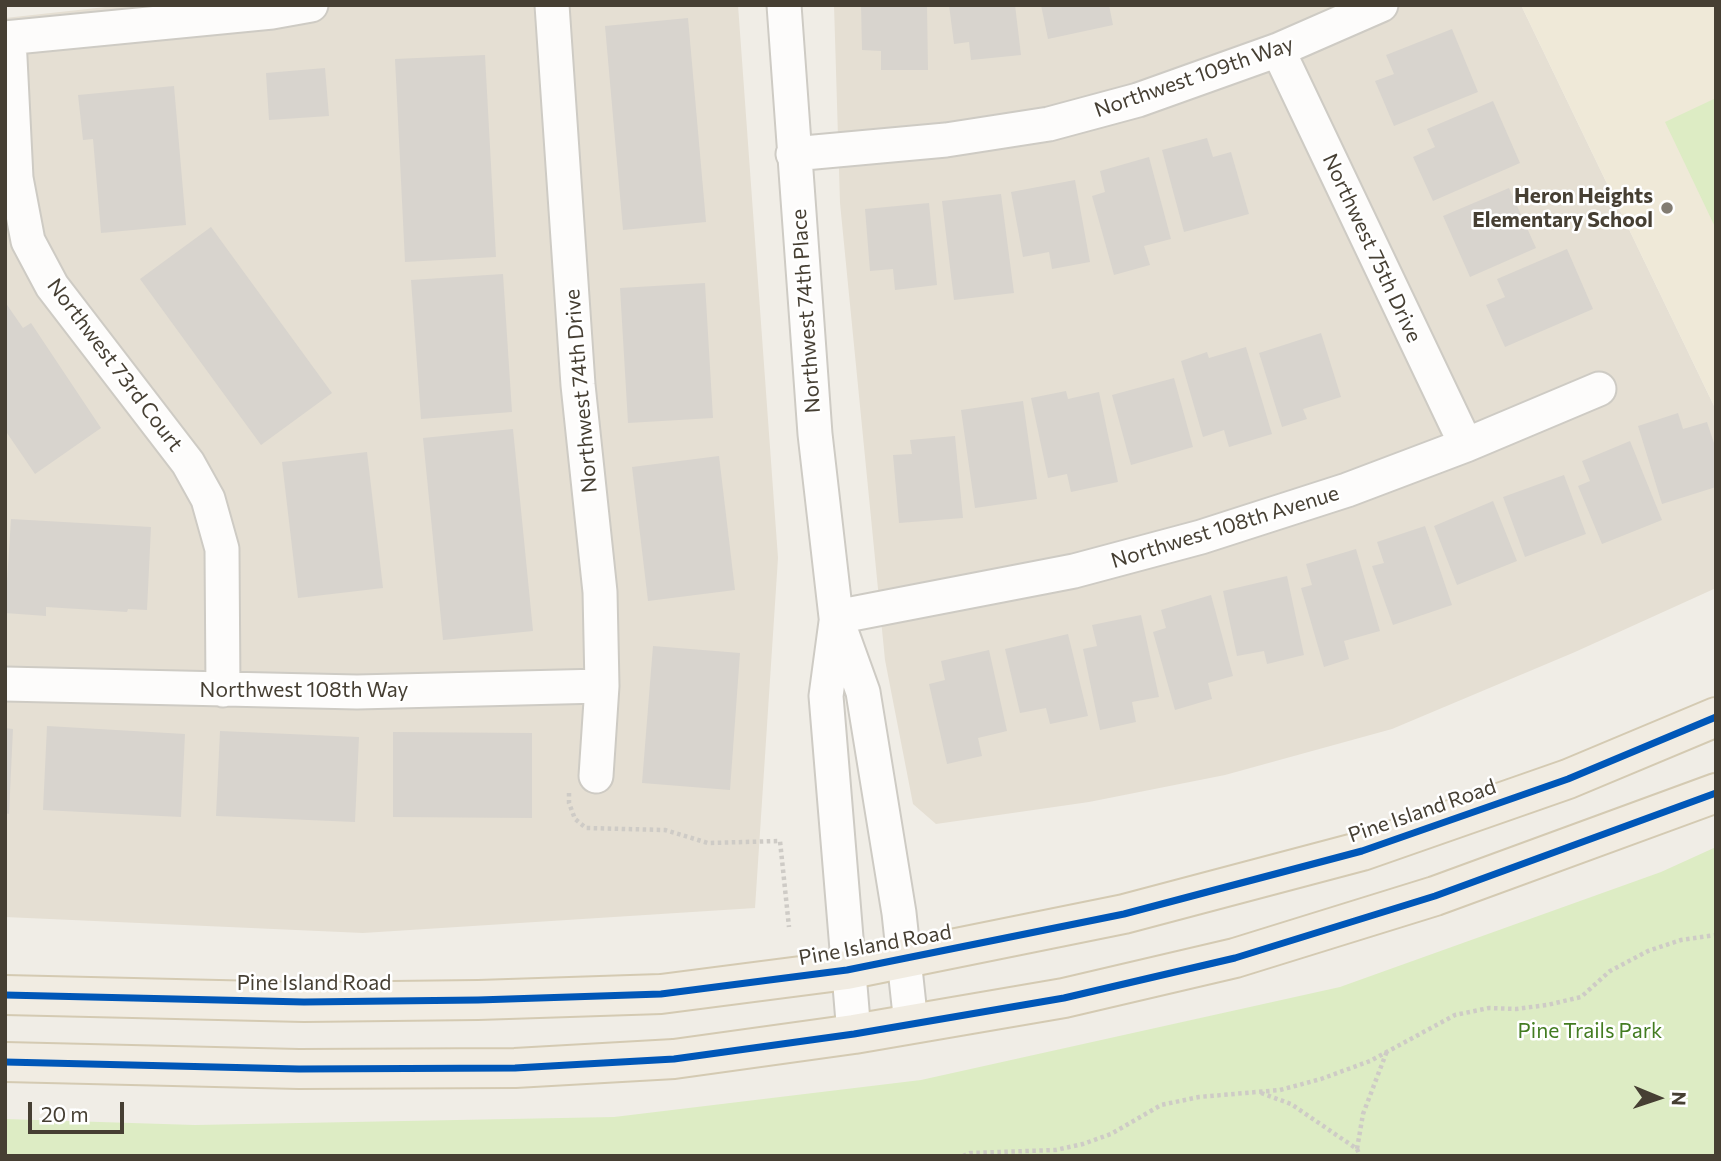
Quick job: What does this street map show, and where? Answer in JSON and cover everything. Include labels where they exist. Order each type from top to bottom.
[{"type":"main road","name":"Pine Island Road","points":[[5,995],[304,1002],[660,994],[847,970],[1124,914],[1362,851],[1568,779],[1716,717]]},
{"type":"main road","points":[[5,1062],[299,1069],[515,1068],[674,1059],[854,1034],[1064,998],[1235,958],[1435,896],[1716,793]]},
{"type":"street","points":[[7,38],[272,12],[311,5]]},
{"type":"street","name":"Northwest 74th Drive","points":[[552,5],[578,385],[600,592],[602,686],[582,779]]},
{"type":"street","name":"Northwest 74th Place","points":[[784,5],[815,435],[836,617],[863,692],[899,914],[911,1024]]},
{"type":"street","name":"Northwest 109th Way","points":[[793,154],[946,140],[1049,124],[1138,100],[1278,50],[1381,5]]},
{"type":"street","name":"Northwest 73rd Court","points":[[7,38],[16,178],[28,241],[52,286],[188,463],[208,499],[222,549],[223,690]]},
{"type":"street","name":"Northwest 75th Drive","points":[[1278,50],[1466,445]]},
{"type":"street","name":"Northwest 108th Avenue","points":[[836,617],[1074,571],[1201,537],[1347,490],[1466,445],[1600,389]]},
{"type":"street","name":"Northwest 74th Place","points":[[836,617],[826,696],[854,1034]]},
{"type":"street","name":"Northwest 108th Way","points":[[5,684],[357,692],[602,686]]},
{"type":"path","points":[[582,779],[569,803],[575,820],[586,828],[665,830],[708,843],[780,841],[789,927]]},
{"type":"path","points":[[963,1156],[970,1153],[1056,1150],[1070,1147],[1111,1134],[1161,1105],[1199,1097],[1280,1090],[1321,1079],[1370,1061],[1455,1015],[1489,1008],[1516,1009],[1547,1005],[1581,997],[1610,971],[1648,951],[1681,940],[1716,935]]},
{"type":"path","points":[[1357,1149],[1363,1114],[1387,1051]]},
{"type":"path","points":[[1261,1093],[1291,1104],[1357,1149],[1360,1156]]},
{"type":"shaded area","points":[[124,5],[738,5],[778,558],[755,908],[363,933],[5,917],[5,18]]},
{"type":"shaded area","points":[[834,5],[1521,5],[1716,410],[1716,588],[1575,652],[1392,729],[1225,775],[1089,802],[936,824],[913,804],[885,660],[840,203]]},
{"type":"shaded area","name":"Heron Heights Elementary School","points":[[1521,5],[1716,5],[1716,410]]},
{"type":"green space","points":[[1716,98],[1716,229],[1665,122]]},
{"type":"green space","name":"Pine Trails Park","points":[[1716,847],[1716,1156],[5,1156],[5,1119],[195,1125],[614,1117],[921,1080],[1340,987],[1661,872]]},
{"type":"building","points":[[861,5],[927,5],[928,70],[881,70],[881,51],[862,50]]},
{"type":"building","points":[[949,5],[1015,5],[1021,55],[971,60],[969,42],[954,44]]},
{"type":"building","points":[[1041,5],[1109,5],[1113,25],[1048,39]]},
{"type":"building","points":[[688,18],[706,222],[623,230],[605,26]]},
{"type":"building","points":[[1452,29],[1478,92],[1394,126],[1375,81],[1394,74],[1386,55]]},
{"type":"building","points":[[485,55],[496,257],[405,262],[395,59]]},
{"type":"building","points":[[325,68],[329,116],[269,120],[266,73]]},
{"type":"building","points":[[174,86],[186,225],[101,233],[93,139],[83,140],[78,95]]},
{"type":"building","points":[[1493,101],[1520,163],[1433,201],[1413,157],[1435,147],[1427,129]]},
{"type":"building","points":[[1207,138],[1213,157],[1231,152],[1249,214],[1184,232],[1162,150]]},
{"type":"building","points":[[1149,157],[1171,239],[1144,246],[1150,265],[1114,275],[1092,196],[1105,192],[1100,171]]},
{"type":"building","points":[[1075,180],[1090,262],[1052,269],[1049,252],[1023,257],[1011,192]]},
{"type":"building","points":[[1509,188],[1536,248],[1470,277],[1443,216]]},
{"type":"building","points":[[1001,194],[1014,293],[954,300],[942,201]]},
{"type":"building","points":[[929,203],[937,285],[895,290],[893,269],[870,271],[865,209]]},
{"type":"building","points":[[211,227],[332,393],[261,445],[140,279]]},
{"type":"building","points":[[1567,249],[1593,309],[1505,347],[1486,305],[1505,297],[1497,279]]},
{"type":"building","points":[[503,274],[512,412],[421,419],[411,280]]},
{"type":"building","points":[[705,283],[713,418],[628,423],[620,288]]},
{"type":"building","points":[[5,302],[23,328],[31,323],[101,428],[35,474],[5,430]]},
{"type":"building","points":[[1321,333],[1341,397],[1303,409],[1307,419],[1282,427],[1259,353]]},
{"type":"building","points":[[1246,347],[1272,434],[1229,447],[1224,430],[1203,437],[1181,361],[1207,352],[1209,358]]},
{"type":"building","points":[[1174,378],[1193,447],[1131,465],[1112,395]]},
{"type":"building","points":[[1066,391],[1068,399],[1099,392],[1118,482],[1071,492],[1067,474],[1048,478],[1031,398]]},
{"type":"building","points":[[1023,401],[1037,499],[975,508],[961,410]]},
{"type":"building","points":[[1678,413],[1683,429],[1707,422],[1716,449],[1716,487],[1662,504],[1638,426]]},
{"type":"building","points":[[513,429],[533,631],[443,640],[423,438]]},
{"type":"building","points":[[955,436],[963,518],[899,523],[893,455],[912,454],[910,440]]},
{"type":"building","points":[[1630,441],[1662,520],[1602,544],[1578,486],[1590,481],[1582,461]]},
{"type":"building","points":[[367,452],[383,588],[298,598],[282,462]]},
{"type":"building","points":[[719,456],[735,590],[648,601],[632,467]]},
{"type":"building","points":[[1564,475],[1586,534],[1525,557],[1503,497]]},
{"type":"building","points":[[1493,501],[1517,561],[1457,585],[1434,526]]},
{"type":"building","points":[[11,519],[151,527],[147,610],[128,609],[127,612],[46,607],[46,616],[5,613]]},
{"type":"building","points":[[1425,526],[1452,605],[1393,625],[1372,566],[1384,563],[1377,542]]},
{"type":"building","points":[[1356,549],[1380,631],[1344,641],[1349,659],[1324,667],[1301,588],[1312,585],[1306,564]]},
{"type":"building","points":[[1287,576],[1304,655],[1267,664],[1264,651],[1237,656],[1223,591]]},
{"type":"building","points":[[1211,595],[1233,676],[1208,683],[1212,699],[1175,710],[1153,632],[1166,628],[1161,610]]},
{"type":"building","points":[[1141,615],[1159,697],[1132,702],[1136,722],[1100,730],[1083,649],[1097,646],[1092,625]]},
{"type":"building","points":[[1068,634],[1088,716],[1050,724],[1046,708],[1020,713],[1005,649]]},
{"type":"building","points":[[653,646],[740,653],[730,790],[642,783]]},
{"type":"building","points":[[989,650],[1007,731],[978,738],[982,756],[947,764],[929,684],[945,680],[941,661]]},
{"type":"building","points":[[47,726],[185,734],[181,817],[43,810]]},
{"type":"building","points":[[5,728],[13,729],[9,814],[5,813]]},
{"type":"building","points":[[220,731],[359,737],[355,822],[216,816]]},
{"type":"building","points":[[393,732],[532,733],[532,818],[393,817]]},
{"type":"cycle path","points":[[5,995],[304,1002],[478,1000],[661,994],[847,970],[1124,914],[1362,851],[1568,779],[1716,717]]},
{"type":"cycle path","points":[[5,1062],[299,1069],[515,1068],[674,1059],[854,1034],[1064,998],[1235,958],[1435,896],[1716,793]]},
{"type":"place","name":"Heron Heights Elementary School","points":[[1667,208]]}]
